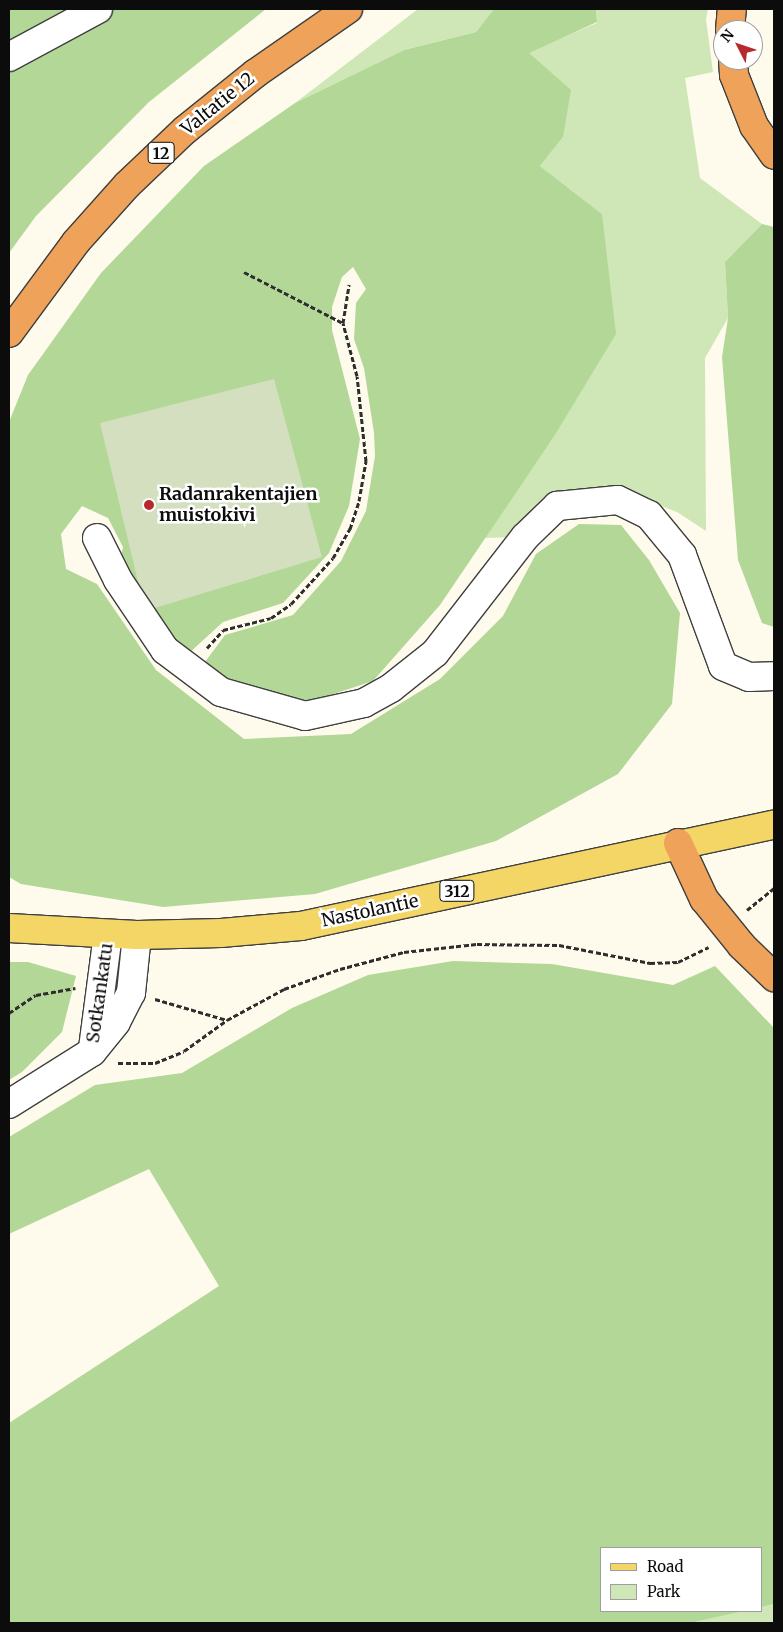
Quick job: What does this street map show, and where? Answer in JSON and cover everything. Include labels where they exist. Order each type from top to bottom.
[{"type":"highway","name":"Valtatie 12","points":[[9,333],[76,242],[127,185],[185,130],[249,78],[348,9]]},
{"type":"highway","points":[[734,70],[754,126],[774,155]]},
{"type":"highway","points":[[678,843],[704,899],[742,946],[774,977]]},
{"type":"main road","name":"Nastolantie","points":[[9,928],[137,935],[221,933],[301,926],[678,843],[774,825]]},
{"type":"main road","name":"Nastolantie","points":[[9,915],[48,929]]},
{"type":"street","points":[[9,57],[98,9]]},
{"type":"street","points":[[97,538],[118,580],[165,650],[221,692],[305,716],[364,703],[391,688],[434,653],[524,537],[557,506],[618,500],[649,515],[682,555],[723,666],[749,677],[774,676]]},
{"type":"street","name":"Sotkankatu","points":[[92,1052],[103,989],[108,934]]},
{"type":"street","name":"Sotkankatu","points":[[9,1104],[92,1052],[116,1022],[131,994],[137,935]]},
{"type":"path","points":[[244,272],[343,323]]},
{"type":"path","points":[[190,670],[223,630],[271,618],[291,604],[333,558],[350,529],[359,501],[366,461],[366,438],[357,376],[343,323],[349,284]]},
{"type":"path","points":[[742,915],[774,888]]},
{"type":"path","points":[[92,1052],[119,1063],[155,1063],[184,1052],[227,1020],[284,989],[340,969],[404,952],[477,944],[559,945],[650,964],[678,962],[712,945]]},
{"type":"path","points":[[9,1012],[36,995],[78,987],[103,989]]},
{"type":"path","points":[[131,994],[227,1020]]},
{"type":"green space","points":[[9,9],[75,9],[9,46]]},
{"type":"green space","points":[[115,9],[266,9],[149,102],[36,216],[9,253],[9,67]]},
{"type":"green space","points":[[418,9],[494,9],[476,32],[404,50],[295,103]]},
{"type":"green space","points":[[494,9],[596,9],[597,22],[529,53],[571,90],[563,137],[540,166],[602,214],[616,334],[553,438],[440,605],[373,681],[306,703],[240,693],[202,666],[225,635],[293,615],[341,561],[366,511],[375,456],[374,433],[364,368],[354,339],[356,303],[366,289],[353,267],[342,277],[332,307],[332,330],[360,439],[349,506],[329,553],[283,603],[223,622],[188,654],[166,636],[119,566],[123,547],[108,518],[82,506],[61,534],[66,569],[97,584],[156,670],[244,739],[351,734],[440,679],[503,616],[536,554],[579,524],[621,525],[649,560],[680,613],[672,704],[618,774],[496,841],[315,894],[163,907],[21,884],[9,877],[9,422],[28,375],[101,273],[204,166],[295,103],[404,50],[476,32]]},
{"type":"green space","points":[[596,9],[708,9],[706,19],[713,72],[685,78],[700,178],[762,224],[725,262],[728,318],[705,358],[706,531],[677,512],[627,493],[574,489],[525,537],[484,538],[553,438],[602,214],[540,166],[563,137],[528,52],[597,23]]},
{"type":"green space","points":[[762,224],[774,227],[774,627],[762,623],[738,560],[722,357],[728,318],[725,262]]},
{"type":"green space","points":[[274,379],[322,557],[145,611],[100,423]]},
{"type":"green space","points":[[453,961],[552,964],[673,985],[715,966],[774,1028],[774,1604],[763,1607],[763,1547],[600,1547],[600,1612],[740,1612],[690,1623],[9,1623],[9,1423],[219,1286],[149,1169],[9,1234],[9,1137],[95,1085],[182,1073],[292,1008],[368,975]]},
{"type":"green space","points":[[9,962],[28,962],[76,976],[62,1032],[22,1072],[9,1080]]},
{"type":"green space","points":[[774,1604],[774,1623],[690,1623],[740,1612],[763,1612],[763,1607]]},
{"type":"place","name":"Radanrakentajien muistokivi","points":[[149,505]]}]
